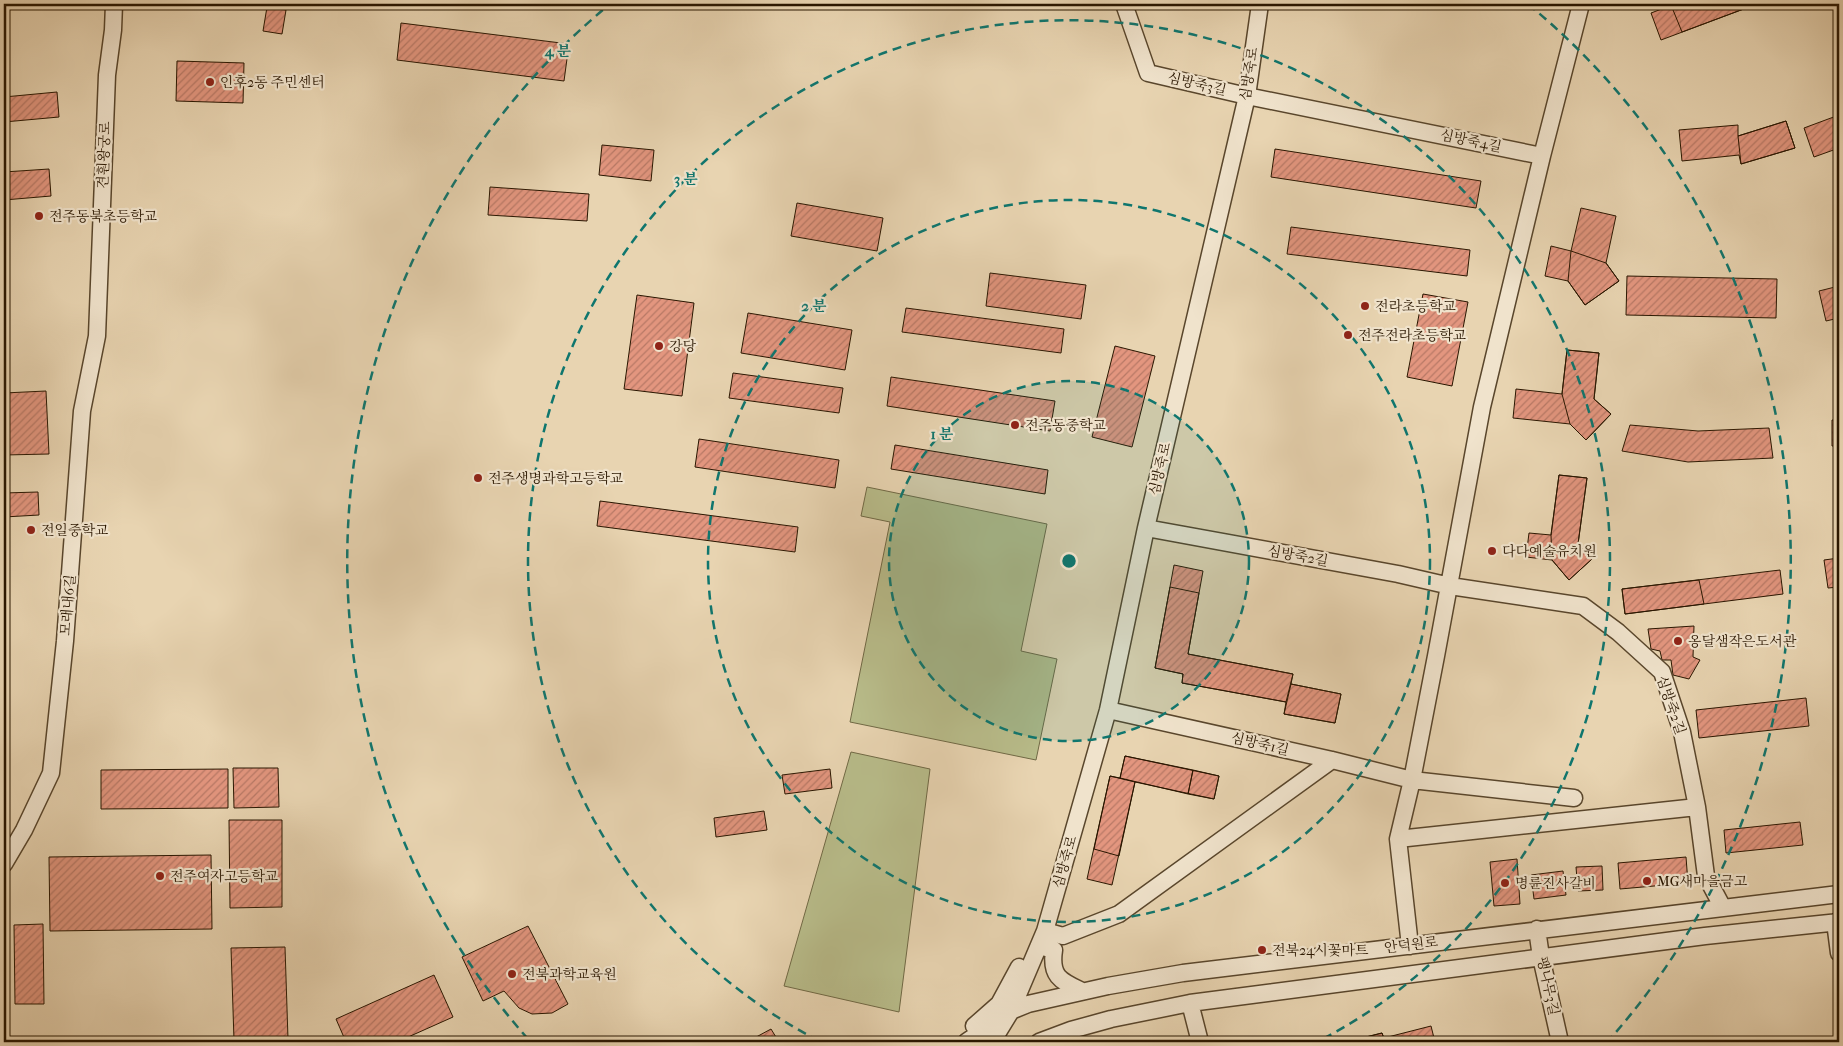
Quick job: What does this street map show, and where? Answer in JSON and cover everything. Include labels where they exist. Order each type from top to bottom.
[{"type":"street","name":"견훤왕궁로","points":[[96,336],[107,75],[114,30],[114,4]]},
{"type":"street","name":"심방죽3길","points":[[1124,4],[1148,73],[1246,96]]},
{"type":"street","name":"심방죽로","points":[[992,1042],[1011,1012],[1042,938],[1108,710],[1146,528],[1246,96],[1260,4]]},
{"type":"street","points":[[1410,946],[1398,839],[1412,780],[1450,586],[1482,407],[1542,156],[1581,4]]},
{"type":"street","name":"심방죽4길","points":[[1246,96],[1542,156]]},
{"type":"street","name":"모래내6길","points":[[4,864],[24,830],[51,773],[66,631],[82,412],[96,336]]},
{"type":"street","name":"심방죽2길","points":[[1146,528],[1398,574],[1450,586],[1583,606],[1618,632],[1662,672],[1682,732],[1697,807],[1706,876],[1723,908]]},
{"type":"street","name":"심방죽1길","points":[[1108,710],[1332,760],[1412,780],[1574,798]]},
{"type":"street","points":[[1042,938],[1063,936],[1119,914],[1332,760]]},
{"type":"street","points":[[1398,839],[1697,807]]},
{"type":"street","name":"안덕원로","points":[[968,1041],[1011,1012],[1028,1004],[1183,973],[1839,894]]},
{"type":"street","points":[[1039,1042],[1111,1018],[1190,1004],[1705,936],[1837,922],[1839,952]]},
{"type":"street","name":"팽나무3길","points":[[1537,929],[1541,957],[1560,1042]]},
{"type":"street","points":[[1042,938],[1054,950],[1052,964],[1059,980],[1082,992]]},
{"type":"street","points":[[968,1041],[967,1032],[999,1004],[1020,967],[1029,967]]},
{"type":"street","points":[[1190,1004],[1200,1042]]},
{"type":"green space","points":[[867,487],[1047,524],[1021,651],[1057,659],[1036,760],[850,722],[890,522],[861,516]]},
{"type":"green space","points":[[851,752],[930,769],[899,1012],[784,986]]},
{"type":"building","points":[[1675,4],[1757,4],[1661,40],[1651,13]]},
{"type":"building","points":[[1757,4],[1682,32],[1671,5]]},
{"type":"building","points":[[267,7],[286,10],[282,34],[263,31]]},
{"type":"building","points":[[401,23],[569,44],[564,81],[397,60]]},
{"type":"building","name":"인후2동 주민센터","points":[[177,61],[244,63],[243,103],[176,101]]},
{"type":"building","points":[[57,92],[59,117],[4,122],[4,97]]},
{"type":"building","points":[[1839,115],[1839,148],[1814,157],[1804,128]]},
{"type":"building","points":[[1786,121],[1795,148],[1741,164],[1739,155],[1682,161],[1679,130],[1738,125],[1738,136]]},
{"type":"building","points":[[1786,121],[1795,148],[1741,164],[1738,136]]},
{"type":"building","points":[[602,145],[654,150],[651,181],[599,175]]},
{"type":"building","points":[[1275,149],[1481,181],[1476,208],[1271,177]]},
{"type":"building","points":[[49,169],[51,196],[4,200],[4,172]]},
{"type":"building","points":[[490,187],[589,194],[587,221],[488,215]]},
{"type":"building","points":[[797,203],[883,218],[877,251],[791,236]]},
{"type":"building","points":[[1581,208],[1616,216],[1606,263],[1619,281],[1585,305],[1568,281],[1545,276],[1551,246],[1571,251]]},
{"type":"building","points":[[1291,227],[1470,250],[1467,276],[1287,254]]},
{"type":"building","points":[[1571,251],[1606,263],[1619,281],[1585,305],[1568,281]]},
{"type":"building","points":[[990,273],[1086,285],[1081,319],[986,306]]},
{"type":"building","points":[[1627,276],[1777,279],[1776,318],[1626,315]]},
{"type":"building","points":[[1839,286],[1839,318],[1826,321],[1819,291]]},
{"type":"building","points":[[1423,294],[1468,302],[1452,386],[1407,377]]},
{"type":"building","name":"강당","points":[[637,295],[694,303],[682,396],[624,389]]},
{"type":"building","points":[[906,308],[1064,329],[1061,353],[902,332]]},
{"type":"building","points":[[748,313],[852,330],[845,370],[741,353]]},
{"type":"building","points":[[1115,346],[1155,356],[1132,447],[1092,437]]},
{"type":"building","points":[[1567,350],[1599,353],[1594,399],[1611,414],[1586,440],[1570,424],[1513,418],[1516,389],[1562,394]]},
{"type":"building","points":[[1567,350],[1599,353],[1594,399],[1611,414],[1586,440],[1570,424],[1562,394]]},
{"type":"building","points":[[733,373],[843,388],[839,413],[729,398]]},
{"type":"building","points":[[891,377],[1055,401],[1050,431],[887,406]]},
{"type":"building","points":[[46,391],[49,454],[4,455],[4,393]]},
{"type":"building","points":[[1832,420],[1839,420],[1839,446],[1832,446]]},
{"type":"building","points":[[1630,425],[1698,431],[1769,428],[1773,458],[1688,462],[1622,451]]},
{"type":"building","points":[[699,439],[839,460],[835,488],[695,467]]},
{"type":"building","points":[[895,445],[1048,470],[1045,494],[891,469]]},
{"type":"building","points":[[1559,475],[1587,478],[1578,544],[1592,559],[1569,580],[1552,560],[1526,557],[1529,533],[1551,535]]},
{"type":"building","points":[[1559,475],[1587,478],[1578,544],[1592,559],[1569,580],[1552,560],[1551,535]]},
{"type":"building","points":[[38,492],[39,515],[4,517],[4,493]]},
{"type":"building","points":[[600,501],[798,527],[795,552],[597,526]]},
{"type":"building","points":[[1839,558],[1839,587],[1828,588],[1824,560]]},
{"type":"building","points":[[1174,565],[1203,571],[1188,654],[1293,674],[1291,684],[1341,694],[1335,723],[1284,714],[1286,702],[1182,683],[1183,674],[1155,668]]},
{"type":"building","points":[[1780,570],[1783,594],[1625,614],[1622,589]]},
{"type":"building","points":[[1699,580],[1704,604],[1625,614],[1622,589]]},
{"type":"building","points":[[1170,587],[1199,593],[1188,654],[1293,674],[1286,702],[1182,683],[1183,674],[1155,668]]},
{"type":"building","points":[[1694,626],[1693,657],[1700,660],[1689,679],[1673,675],[1671,660],[1662,660],[1660,651],[1651,649],[1648,629]]},
{"type":"building","points":[[1835,678],[1839,678],[1839,704],[1838,704]]},
{"type":"building","points":[[1291,684],[1341,694],[1335,723],[1284,714]]},
{"type":"building","points":[[1806,698],[1809,726],[1699,738],[1696,710]]},
{"type":"building","points":[[1125,756],[1219,776],[1214,799],[1135,782],[1112,885],[1087,879],[1110,776],[1120,778]]},
{"type":"building","points":[[1125,756],[1193,770],[1188,794],[1120,778]]},
{"type":"building","points":[[233,768],[278,768],[279,807],[234,808]]},
{"type":"building","points":[[228,769],[228,808],[101,809],[101,770]]},
{"type":"building","points":[[830,769],[832,788],[785,794],[782,775]]},
{"type":"building","points":[[1193,770],[1219,776],[1214,799],[1188,794]]},
{"type":"building","points":[[1110,776],[1135,782],[1119,856],[1094,849]]},
{"type":"building","points":[[764,811],[767,830],[716,837],[714,818]]},
{"type":"building","points":[[229,820],[282,820],[282,907],[230,908]]},
{"type":"building","points":[[1800,822],[1803,845],[1726,853],[1724,830]]},
{"type":"building","points":[[211,855],[212,929],[50,931],[49,857]]},
{"type":"building","points":[[1686,857],[1688,883],[1620,889],[1618,863]]},
{"type":"building","name":"명륜진사갈비","points":[[1517,859],[1520,904],[1494,906],[1490,862]]},
{"type":"building","points":[[1602,866],[1603,890],[1578,891],[1576,867]]},
{"type":"building","points":[[1563,871],[1566,895],[1534,899],[1531,875]]},
{"type":"building","points":[[43,924],[44,1004],[15,1004],[14,925]]},
{"type":"building","name":"전북과학교육원","points":[[528,926],[568,1004],[552,1013],[532,1014],[519,1008],[504,991],[483,1001],[462,957]]},
{"type":"building","points":[[285,947],[288,1039],[234,1040],[231,948]]},
{"type":"building","points":[[434,975],[453,1017],[397,1042],[346,1042],[336,1019]]},
{"type":"building","points":[[1431,1026],[1435,1042],[1346,1042],[1382,1033],[1384,1038]]},
{"type":"building","points":[[771,1029],[779,1042],[747,1042]]},
{"type":"building","points":[[1382,1033],[1385,1042],[1346,1042]]},
{"type":"place","name":"인후2동 주민센터","points":[[210,82]]},
{"type":"place","name":"전주동북초등학교","points":[[39,216]]},
{"type":"place","name":"전라초등학교","points":[[1365,306]]},
{"type":"place","name":"전주전라초등학교","points":[[1348,335]]},
{"type":"place","name":"강당","points":[[659,346]]},
{"type":"place","name":"전주동중학교","points":[[1015,425]]},
{"type":"place","name":"전주생명과학고등학교","points":[[478,478]]},
{"type":"place","name":"전일중학교","points":[[31,530]]},
{"type":"place","name":"다다예술유치원","points":[[1492,551]]},
{"type":"place","name":"옹달샘작은도서관","points":[[1678,641]]},
{"type":"place","name":"전주여자고등학교","points":[[160,876]]},
{"type":"place","name":"MG새마을금고","points":[[1647,881]]},
{"type":"place","name":"명륜진사갈비","points":[[1505,883]]},
{"type":"place","name":"전북24시꽃마트","points":[[1262,950]]},
{"type":"place","name":"전북과학교육원","points":[[512,974]]}]
